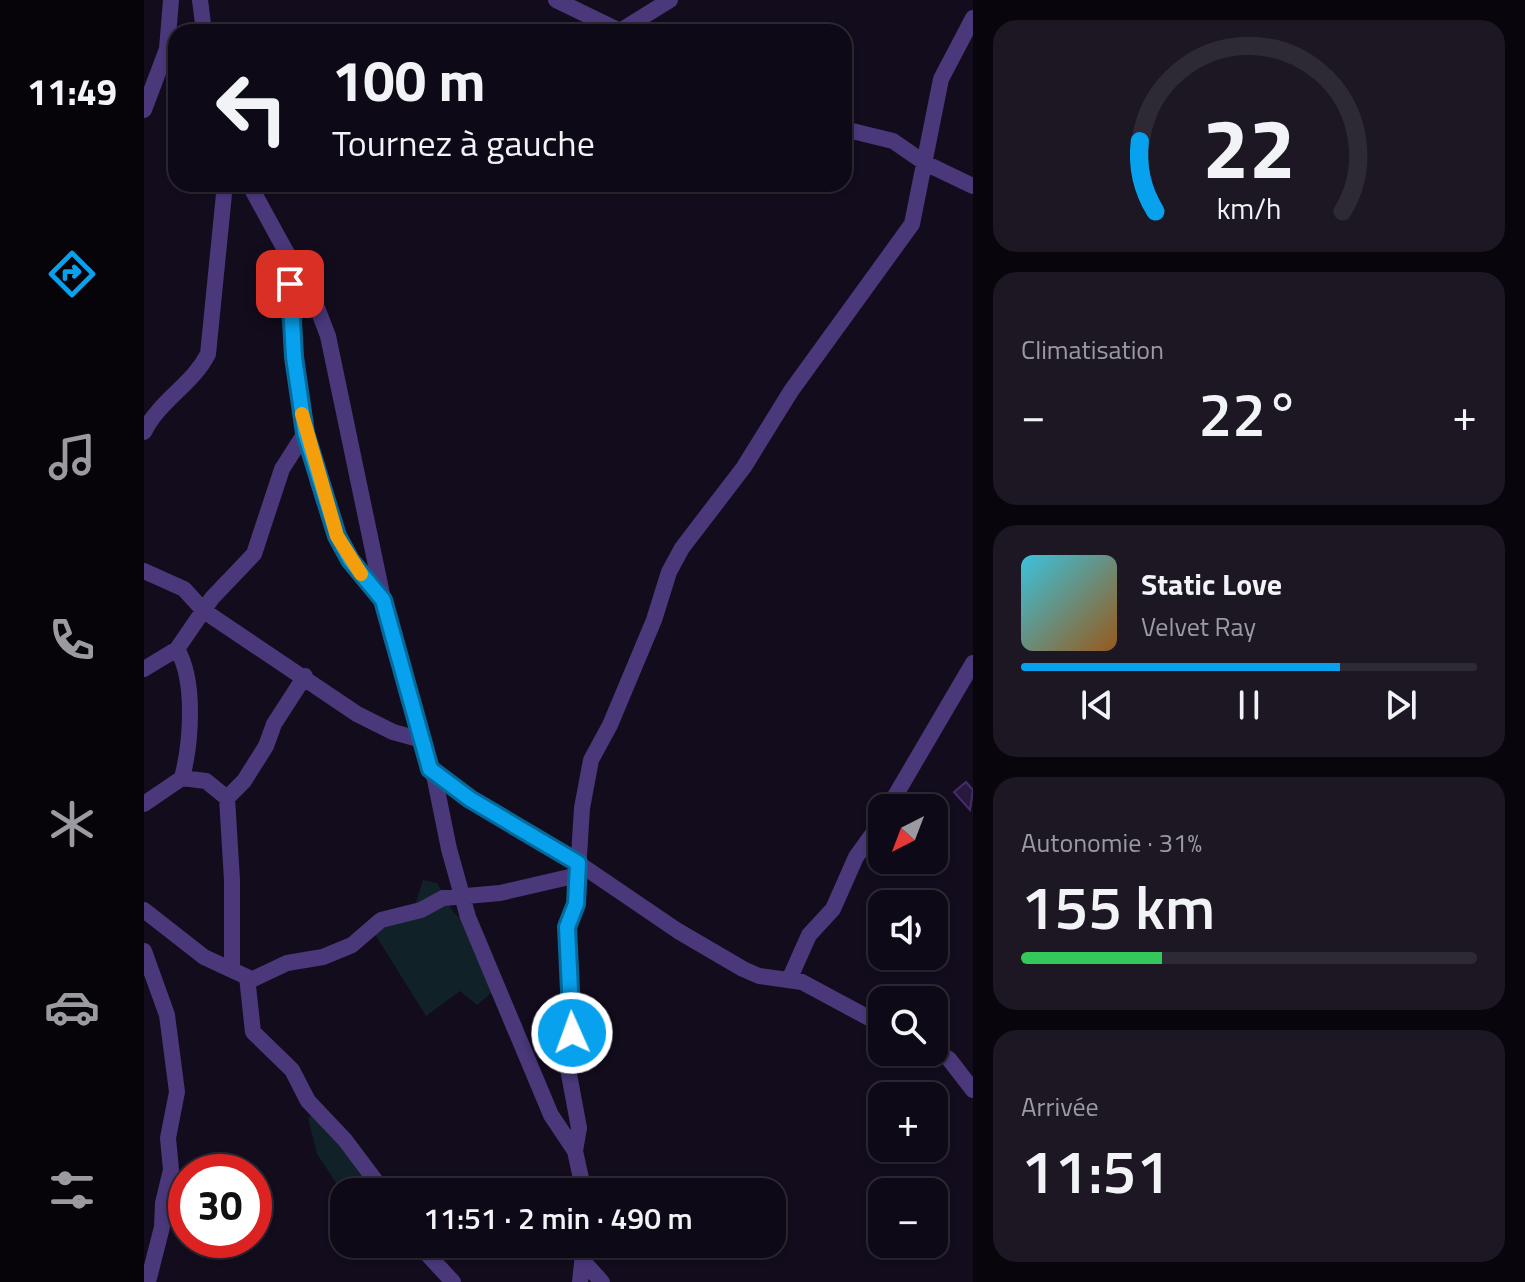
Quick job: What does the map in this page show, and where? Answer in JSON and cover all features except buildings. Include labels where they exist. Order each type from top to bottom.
[{"type":"street","points":[[169,24],[171,0]]},
{"type":"street","points":[[200,0],[203,24]]},
{"type":"street","points":[[556,0],[605,24]]},
{"type":"street","points":[[633,24],[670,0]]},
{"type":"street","points":[[575,1151],[579,1128],[566,1058],[572,1033],[567,927],[576,904],[584,786],[591,760],[610,725],[649,633],[669,572],[682,548],[744,467],[791,391],[898,247],[916,214],[941,79],[973,18]]},
{"type":"street","points":[[144,110],[167,49],[168,37]]},
{"type":"street","points":[[852,131],[893,141],[925,163],[973,186]]},
{"type":"street","points":[[144,432],[157,408],[193,375],[208,354],[224,192]]},
{"type":"street","points":[[253,192],[318,310],[328,336],[383,600],[462,894],[483,958],[521,1036],[551,1115],[575,1151],[581,1178]]},
{"type":"street","points":[[289,260],[294,357],[305,433],[337,536],[350,560],[383,600]]},
{"type":"street","points":[[144,669],[177,649],[204,611],[254,554],[282,469],[305,433]]},
{"type":"street","points":[[144,571],[184,589],[204,611],[305,676],[357,714],[393,732],[422,740]]},
{"type":"street","points":[[144,804],[182,778],[187,759],[190,685],[177,649]]},
{"type":"street","points":[[896,794],[973,663]]},
{"type":"street","points":[[227,798],[244,781],[266,746],[274,724],[305,676]]},
{"type":"street","points":[[430,769],[470,799],[578,869],[743,969],[759,976],[802,982],[868,1017]]},
{"type":"street","points":[[182,778],[206,781],[227,798],[232,880],[229,907],[232,969]]},
{"type":"street","points":[[789,980],[809,935],[833,909],[856,857],[868,840]]},
{"type":"street","points":[[249,981],[287,963],[323,957],[352,945],[381,920],[408,915],[434,901],[462,894],[500,893],[578,869]]},
{"type":"street","points":[[144,910],[204,957],[232,969],[249,981]]},
{"type":"street","points":[[144,951],[167,1015],[177,1092],[168,1138],[171,1170],[163,1203],[162,1227],[148,1282]]},
{"type":"street","points":[[249,981],[253,1032],[292,1070],[308,1101],[345,1140],[374,1178]]},
{"type":"street","points":[[948,1058],[973,1090]]},
{"type":"street","points":[[431,1258],[453,1282]]},
{"type":"street","points":[[580,1282],[583,1258]]},
{"type":"street","points":[[588,1258],[602,1282]]},
{"type":"green space","points":[[423,880],[437,883],[454,913],[465,922],[498,987],[477,1005],[460,991],[426,1016],[373,931],[425,910],[416,902]]},
{"type":"green space","points":[[317,1111],[371,1173],[364,1178],[333,1178],[317,1154],[308,1118]]},
{"type":"slow traffic","points":[[302,414],[337,536],[361,574]]},
{"type":"route","points":[[290,284],[294,357],[305,433],[337,536],[350,560],[383,600],[430,769],[470,799],[578,863],[576,904],[567,927],[572,1033]]}]
